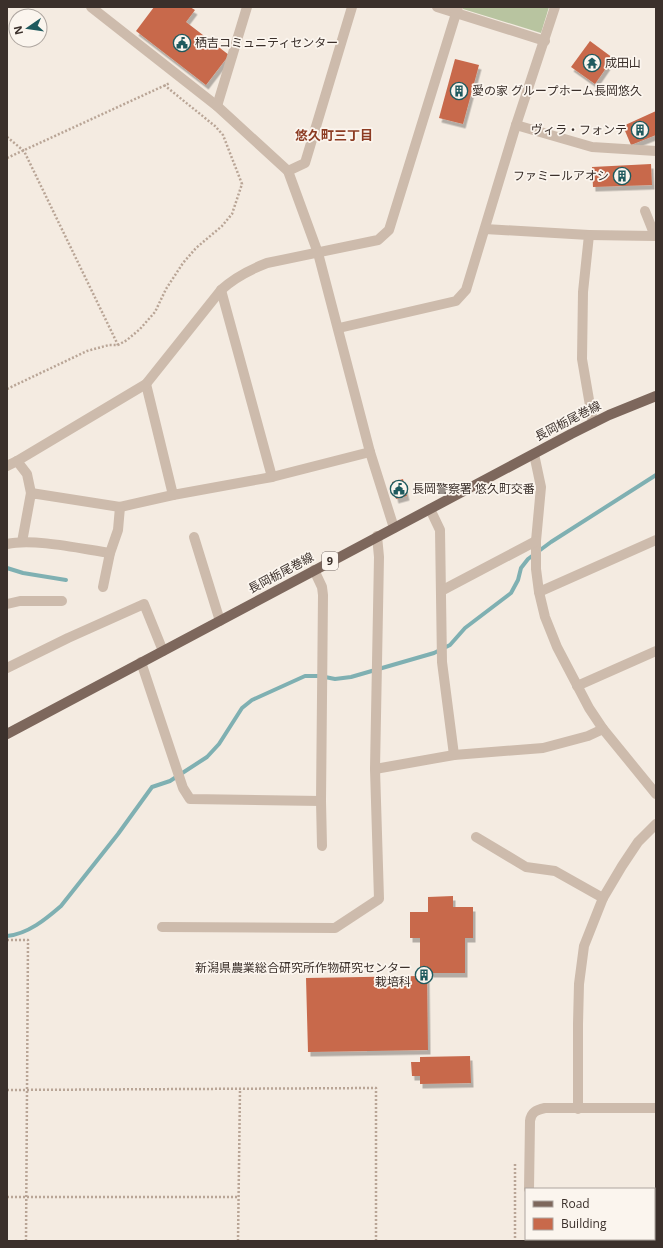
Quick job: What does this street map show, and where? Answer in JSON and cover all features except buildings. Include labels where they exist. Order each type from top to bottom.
[{"type":"main road","name":"長岡栃尾巻線","points":[[7,734],[377,536],[593,423],[656,396]]},
{"type":"street","points":[[91,7],[217,106],[288,170],[318,253],[339,328],[370,452],[394,528]]},
{"type":"street","points":[[217,106],[247,7]]},
{"type":"street","points":[[288,170],[304,163],[352,7]]},
{"type":"street","points":[[437,7],[457,10],[545,41]]},
{"type":"street","points":[[339,328],[456,301],[466,290],[516,125],[555,7]]},
{"type":"street","points":[[7,466],[146,384],[222,290],[232,280],[251,269],[266,263],[378,240],[389,230],[457,10]]},
{"type":"street","points":[[516,125],[592,147],[656,151]]},
{"type":"street","points":[[485,229],[588,235],[656,236],[645,211]]},
{"type":"street","points":[[588,235],[583,292],[582,359],[593,423]]},
{"type":"street","points":[[222,290],[272,477]]},
{"type":"street","points":[[146,384],[174,495]]},
{"type":"street","points":[[30,492],[120,507],[174,495],[272,477],[370,452]]},
{"type":"street","points":[[534,454],[541,487],[536,541],[536,569],[539,592],[545,617],[557,647],[588,708],[603,730],[656,794]]},
{"type":"street","points":[[17,461],[27,474],[30,492],[22,542]]},
{"type":"street","points":[[103,587],[110,553],[118,530],[120,507]]},
{"type":"street","points":[[430,509],[440,530],[442,662],[454,755]]},
{"type":"street","points":[[162,927],[336,928],[379,899],[375,769],[379,557],[377,536]]},
{"type":"street","points":[[194,537],[220,621]]},
{"type":"street","points":[[539,592],[656,540]]},
{"type":"street","points":[[441,591],[536,541]]},
{"type":"street","points":[[7,544],[22,542],[110,553]]},
{"type":"street","points":[[314,570],[322,587],[323,595],[322,846]]},
{"type":"street","points":[[7,604],[20,601],[62,601]]},
{"type":"street","points":[[7,668],[68,638],[144,604],[163,651]]},
{"type":"street","points":[[577,686],[656,651]]},
{"type":"street","points":[[141,662],[183,788],[190,799],[321,801]]},
{"type":"street","points":[[375,769],[454,755],[543,748],[588,736],[603,730]]},
{"type":"street","points":[[578,1109],[579,984],[584,946],[604,898],[622,866],[638,842],[656,824]]},
{"type":"street","points":[[476,837],[526,867],[555,871],[604,898]]},
{"type":"street","points":[[530,1188],[531,1116],[533,1112],[545,1108],[656,1108]]},
{"type":"path","points":[[7,158],[181,77]]},
{"type":"path","points":[[7,389],[87,351],[109,345],[118,345],[127,340],[140,329],[155,312],[166,289],[183,263],[196,248],[222,226],[232,214],[242,184],[223,135],[215,126],[164,86]]},
{"type":"path","points":[[7,137],[24,151],[118,345]]},
{"type":"path","points":[[7,940],[28,940],[26,1241]]},
{"type":"path","points":[[7,1090],[376,1088],[376,1241]]},
{"type":"path","points":[[238,1241],[240,1089]]},
{"type":"path","points":[[515,1164],[515,1241]]},
{"type":"path","points":[[7,1197],[239,1197]]},
{"type":"green space","points":[[463,7],[549,7],[541,33],[463,9]]},
{"type":"waterway","points":[[7,936],[15,935],[29,929],[43,921],[61,906],[118,834],[152,787],[170,781],[207,757],[219,744],[242,708],[252,700],[305,676],[320,676],[335,679],[351,677],[434,653],[450,645],[465,628],[511,593],[518,580],[521,568],[528,559],[551,542],[656,475]]},
{"type":"waterway","points":[[7,568],[23,573],[66,580]]},
{"type":"place","name":"栖吉コミュニティセンター","points":[[182,43]]},
{"type":"place","name":"成田山","points":[[592,63]]},
{"type":"place","name":"愛の家 グループホーム長岡悠久","points":[[459,91]]},
{"type":"place","name":"ヴィラ・フォンテ","points":[[640,130]]},
{"type":"place","name":"ファミールアオシ","points":[[622,176]]},
{"type":"place","name":"長岡警察署 悠久町交番","points":[[399,489]]},
{"type":"place","name":"新潟県農業総合研究所作物研究センター 栽培科","points":[[424,975]]},
{"type":"district","name":"悠久町三丁目","points":[[334,135]]}]
